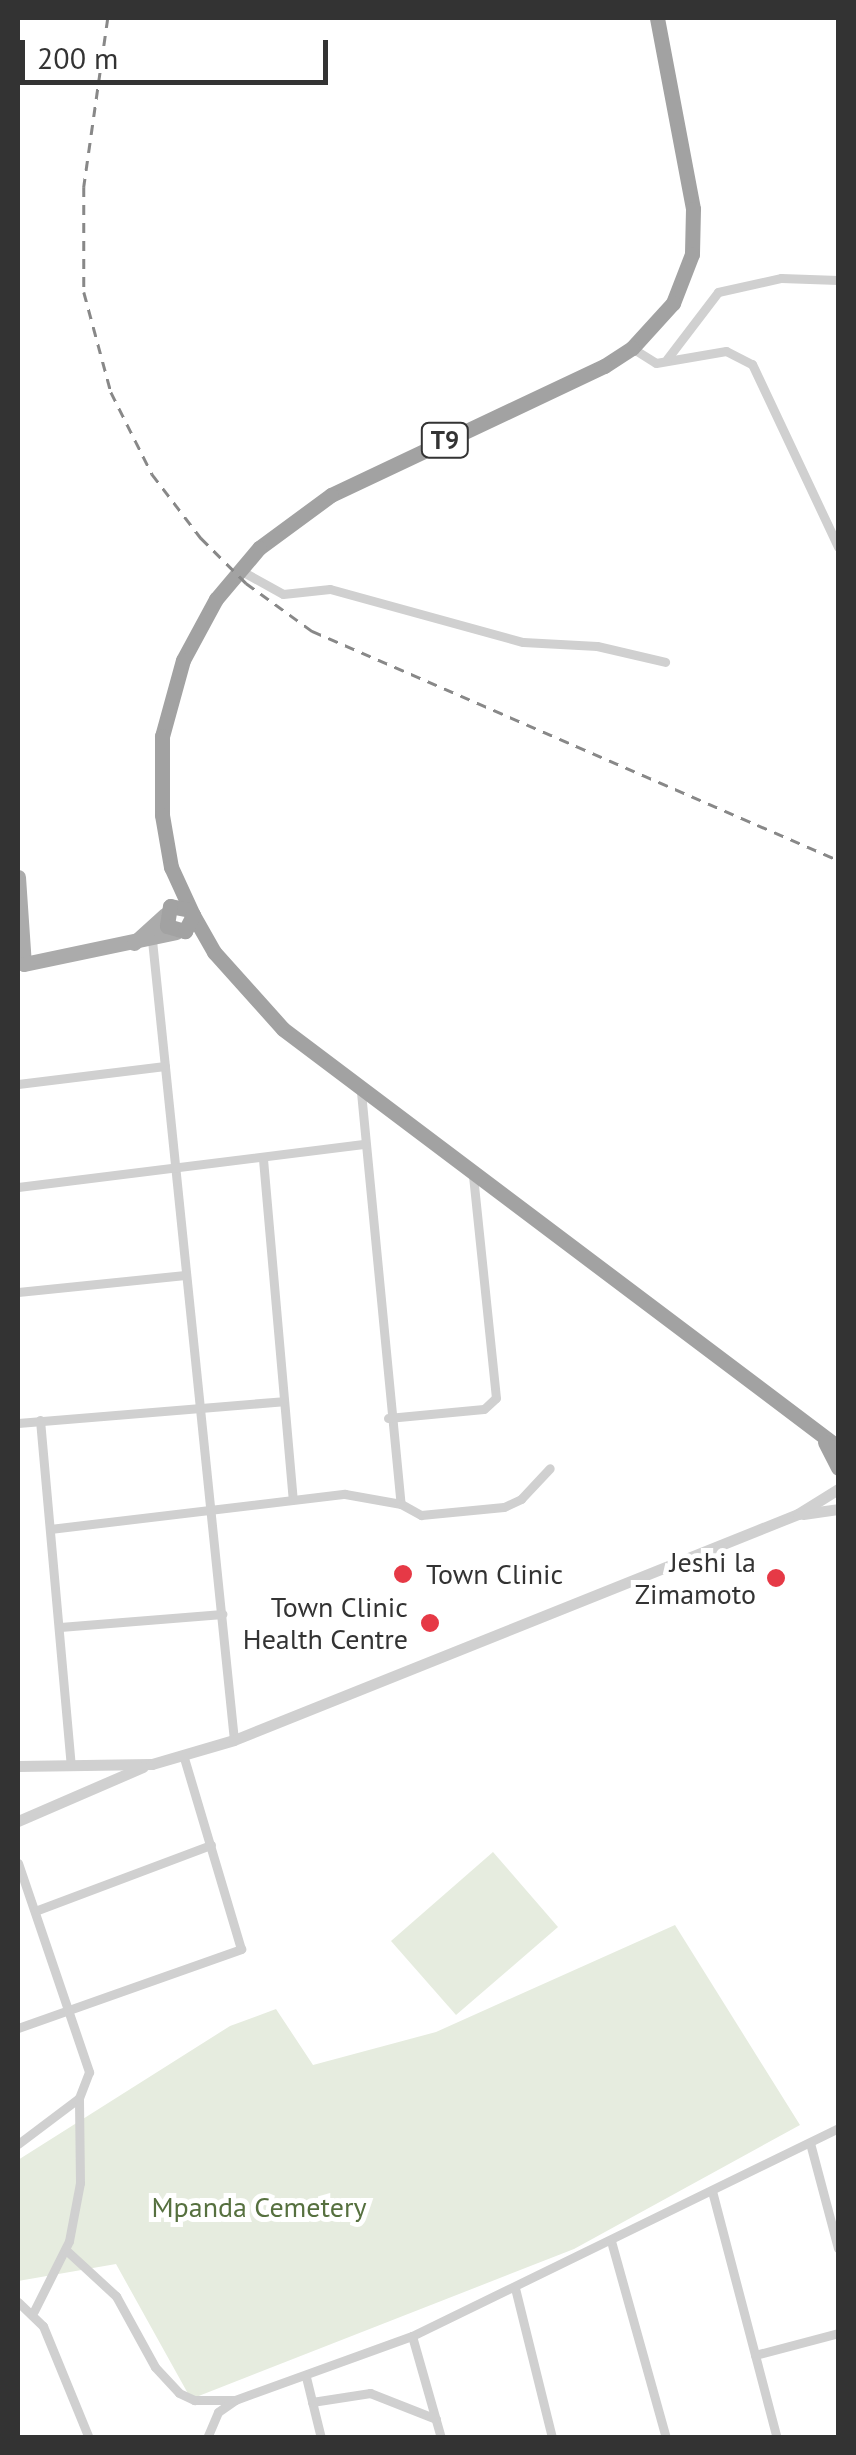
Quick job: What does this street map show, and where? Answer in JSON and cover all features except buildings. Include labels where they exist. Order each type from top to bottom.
[{"type":"highway","name":"T9","points":[[214,952],[179,932],[166,913],[170,867],[159,775],[169,698],[202,624],[238,569],[331,495],[538,400],[632,348],[673,303],[693,240],[657,18]]},
{"type":"highway","name":"T9","points":[[170,867],[214,952],[283,1029],[361,1092],[698,1340],[832,1445],[838,1468]]},
{"type":"highway","points":[[166,913],[180,904],[192,912],[179,932]]},
{"type":"main road","points":[[18,877],[21,965],[179,932]]},
{"type":"main road","points":[[134,942],[166,913]]},
{"type":"street","points":[[667,358],[718,292],[782,278],[838,280]]},
{"type":"street","points":[[632,348],[651,362],[726,351],[752,364],[838,546]]},
{"type":"street","points":[[238,569],[283,594],[330,590],[523,642],[597,646],[665,662]]},
{"type":"street","points":[[152,940],[234,1740]]},
{"type":"street","points":[[18,1084],[165,1066]]},
{"type":"street","points":[[361,1092],[388,1418],[400,1504]]},
{"type":"street","points":[[18,1188],[365,1144]]},
{"type":"street","points":[[263,1159],[293,1500]]},
{"type":"street","points":[[388,1418],[484,1409],[496,1398],[472,1175]]},
{"type":"street","points":[[18,1292],[185,1275]]},
{"type":"street","points":[[18,1423],[283,1401]]},
{"type":"street","points":[[40,1420],[71,1765]]},
{"type":"street","points":[[50,1529],[344,1494],[400,1504],[422,1516],[504,1507],[521,1500],[550,1468]]},
{"type":"street","points":[[18,1821],[152,1764],[234,1740],[798,1514],[838,1489]]},
{"type":"street","points":[[798,1514],[838,1509]]},
{"type":"street","points":[[60,1627],[222,1614]]},
{"type":"street","points":[[18,2028],[241,1949],[183,1754]]},
{"type":"street","points":[[18,1766],[152,1764]]},
{"type":"street","points":[[34,1911],[211,1845]]},
{"type":"street","points":[[18,1863],[89,2072],[79,2098],[80,2183],[66,2251],[34,2311]]},
{"type":"street","points":[[18,2144],[79,2098]]},
{"type":"street","points":[[66,2251],[116,2296],[155,2367],[179,2393],[194,2400],[235,2400],[306,2378],[412,2336],[838,2128]]},
{"type":"street","points":[[810,2143],[838,2248]]},
{"type":"street","points":[[712,2191],[777,2438]]},
{"type":"street","points":[[611,2241],[666,2438]]},
{"type":"street","points":[[516,2288],[552,2438]]},
{"type":"street","points":[[18,2302],[34,2311],[89,2438]]},
{"type":"street","points":[[755,2355],[838,2332]]},
{"type":"street","points":[[412,2336],[441,2438]]},
{"type":"street","points":[[306,2378],[322,2438]]},
{"type":"street","points":[[312,2402],[370,2393],[436,2419]]},
{"type":"street","points":[[207,2438],[218,2412],[235,2400]]},
{"type":"green space","points":[[493,1852],[558,1927],[456,2015],[391,1941]]},
{"type":"green space","name":"Mpanda Cemetery","points":[[675,1925],[800,2125],[574,2249],[191,2399],[116,2264],[18,2281],[18,2160],[230,2026],[276,2009],[313,2065],[436,2032]]},
{"type":"railway","points":[[108,18],[84,187],[84,292],[111,392],[152,474],[201,538],[246,583],[312,631],[838,860]]},
{"type":"place","name":"Town Clinic","points":[[403,1574]]},
{"type":"place","name":"Jeshi la Zimamoto","points":[[776,1578]]},
{"type":"place","name":"Town Clinic Health Centre","points":[[430,1623]]}]
